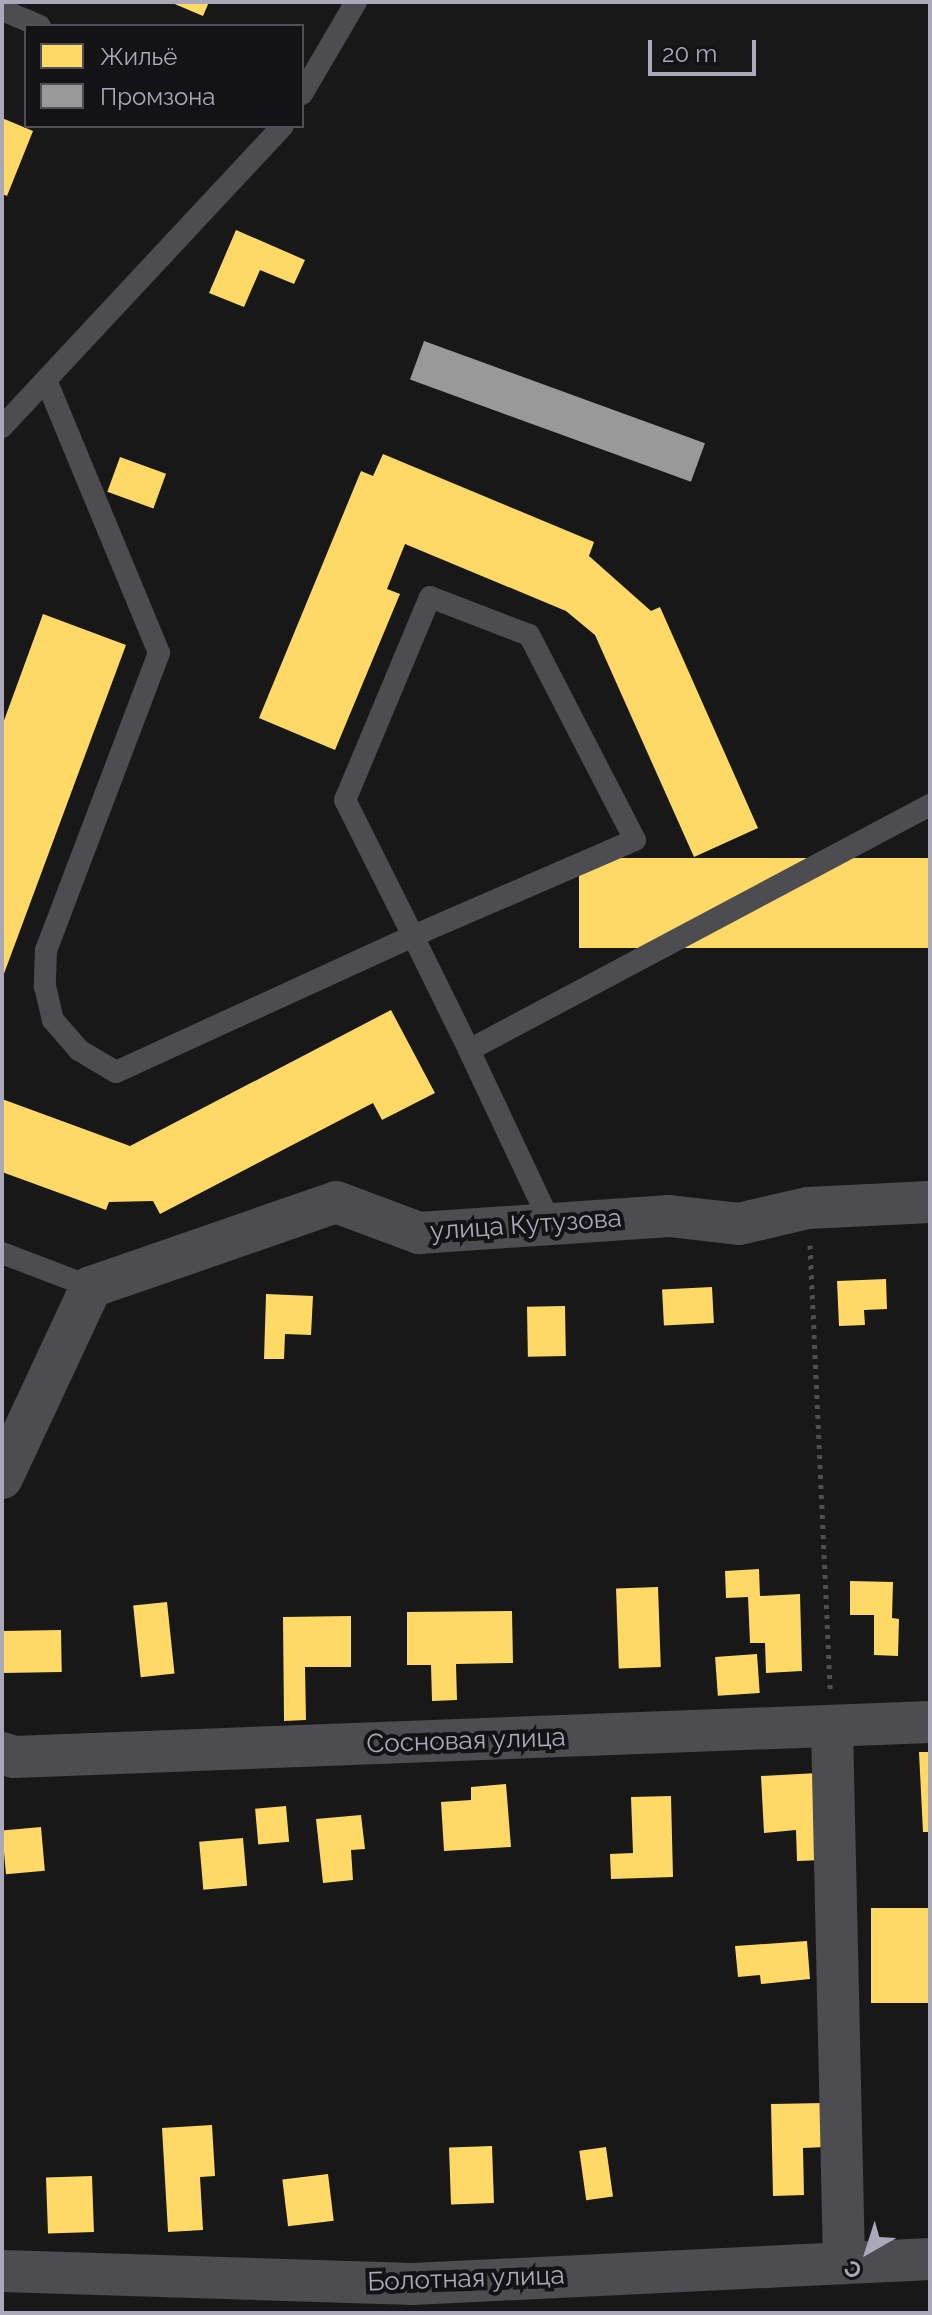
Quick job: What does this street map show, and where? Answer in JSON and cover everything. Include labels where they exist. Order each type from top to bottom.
[{"type":"street","name":"улица Кутузова","points":[[91,1287],[336,1202],[419,1233],[669,1216],[739,1224],[808,1208],[930,1202]]},
{"type":"street","points":[[2,1478],[91,1287]]},
{"type":"street","name":"Сосновая улица","points":[[2,1753],[30,1757],[930,1722]]},
{"type":"street","points":[[832,1728],[844,2262]]},
{"type":"street","name":"Болотная улица","points":[[2,2271],[413,2284],[930,2259]]},
{"type":"lane","points":[[304,91],[356,2]]},
{"type":"lane","points":[[2,10],[35,24]]},
{"type":"lane","points":[[2,427],[280,128]]},
{"type":"lane","points":[[46,380],[159,653],[46,950],[45,986],[53,1020],[79,1050],[116,1072],[413,936],[635,840],[529,635],[430,597],[345,800],[413,936],[469,1050],[551,1224]]},
{"type":"lane","points":[[469,1050],[930,805]]},
{"type":"lane","points":[[2,1253],[91,1287]]},
{"type":"path","points":[[808,1208],[832,1728]]},
{"type":"building: Жильё","points":[[170,2],[209,2],[203,16]]},
{"type":"building: Жильё","points":[[2,118],[33,131],[7,196],[2,194]]},
{"type":"building: Жильё","points":[[236,230],[305,260],[294,284],[260,270],[244,307],[209,293]]},
{"type":"building: Жильё","points":[[383,454],[594,542],[589,556],[651,611],[660,607],[758,828],[694,857],[595,635],[566,611],[405,544],[387,589],[400,594],[335,750],[259,718],[361,471],[373,476]]},
{"type":"building: Жильё","points":[[120,457],[166,474],[153,509],[107,492]]},
{"type":"building: Жильё","points":[[43,614],[126,645],[2,979],[2,726]]},
{"type":"building: Жильё","points":[[579,858],[930,858],[930,948],[579,948]]},
{"type":"building: Жильё","points":[[391,1010],[435,1093],[382,1120],[373,1103],[160,1214],[153,1201],[109,1202],[106,1210],[2,1172],[2,1099],[130,1146]]},
{"type":"building: Жильё","points":[[886,1279],[887,1309],[864,1310],[865,1325],[839,1326],[837,1281]]},
{"type":"building: Жильё","points":[[712,1287],[714,1323],[664,1326],[662,1290]]},
{"type":"building: Жильё","points":[[266,1294],[313,1296],[311,1335],[285,1334],[284,1359],[264,1359]]},
{"type":"building: Жильё","points":[[565,1306],[566,1356],[528,1357],[527,1307]]},
{"type":"building: Жильё","points":[[759,1569],[760,1596],[800,1594],[802,1671],[766,1673],[765,1643],[750,1643],[748,1597],[726,1598],[725,1571]]},
{"type":"building: Жильё","points":[[850,1581],[893,1582],[892,1618],[899,1619],[898,1656],[874,1655],[874,1615],[850,1615]]},
{"type":"building: Жильё","points":[[658,1587],[661,1667],[619,1668],[616,1588]]},
{"type":"building: Жильё","points":[[167,1602],[175,1674],[141,1677],[133,1606]]},
{"type":"building: Жильё","points":[[512,1611],[513,1663],[456,1664],[457,1700],[432,1701],[431,1665],[407,1665],[407,1612]]},
{"type":"building: Жильё","points":[[351,1616],[351,1667],[305,1667],[306,1720],[284,1721],[283,1617]]},
{"type":"building: Жильё","points":[[61,1630],[62,1672],[3,1673],[2,1631]]},
{"type":"building: Жильё","points":[[757,1654],[760,1693],[718,1696],[715,1657]]},
{"type":"building: Жильё","points":[[919,1752],[930,1752],[930,1832],[923,1832]]},
{"type":"building: Жильё","points":[[818,1773],[823,1860],[797,1861],[796,1830],[764,1833],[761,1776]]},
{"type":"building: Жильё","points":[[506,1784],[511,1847],[444,1851],[441,1802],[471,1800],[471,1787]]},
{"type":"building: Жильё","points":[[671,1796],[673,1877],[611,1879],[610,1854],[633,1853],[631,1797]]},
{"type":"building: Жильё","points":[[286,1806],[289,1842],[258,1845],[255,1809]]},
{"type":"building: Жильё","points":[[361,1815],[365,1849],[351,1850],[353,1880],[323,1883],[316,1819]]},
{"type":"building: Жильё","points":[[41,1827],[45,1871],[6,1874],[2,1830]]},
{"type":"building: Жильё","points":[[243,1838],[247,1886],[203,1890],[199,1842]]},
{"type":"building: Жильё","points":[[871,1908],[929,1908],[929,2003],[871,2003]]},
{"type":"building: Жильё","points":[[807,1941],[810,1979],[761,1984],[760,1975],[738,1977],[735,1946]]},
{"type":"building: Жильё","points":[[824,2103],[825,2147],[803,2148],[804,2195],[773,2196],[771,2104]]},
{"type":"building: Жильё","points":[[212,2125],[215,2176],[200,2177],[203,2230],[168,2232],[162,2128]]},
{"type":"building: Жильё","points":[[492,2146],[494,2203],[451,2204],[449,2148]]},
{"type":"building: Жильё","points":[[606,2147],[613,2197],[586,2200],[579,2151]]},
{"type":"building: Жильё","points":[[328,2174],[334,2221],[288,2226],[282,2180]]},
{"type":"building: Жильё","points":[[92,2176],[94,2232],[48,2234],[46,2178]]},
{"type":"building: Промзона","points":[[424,341],[705,443],[691,482],[410,380]]}]
